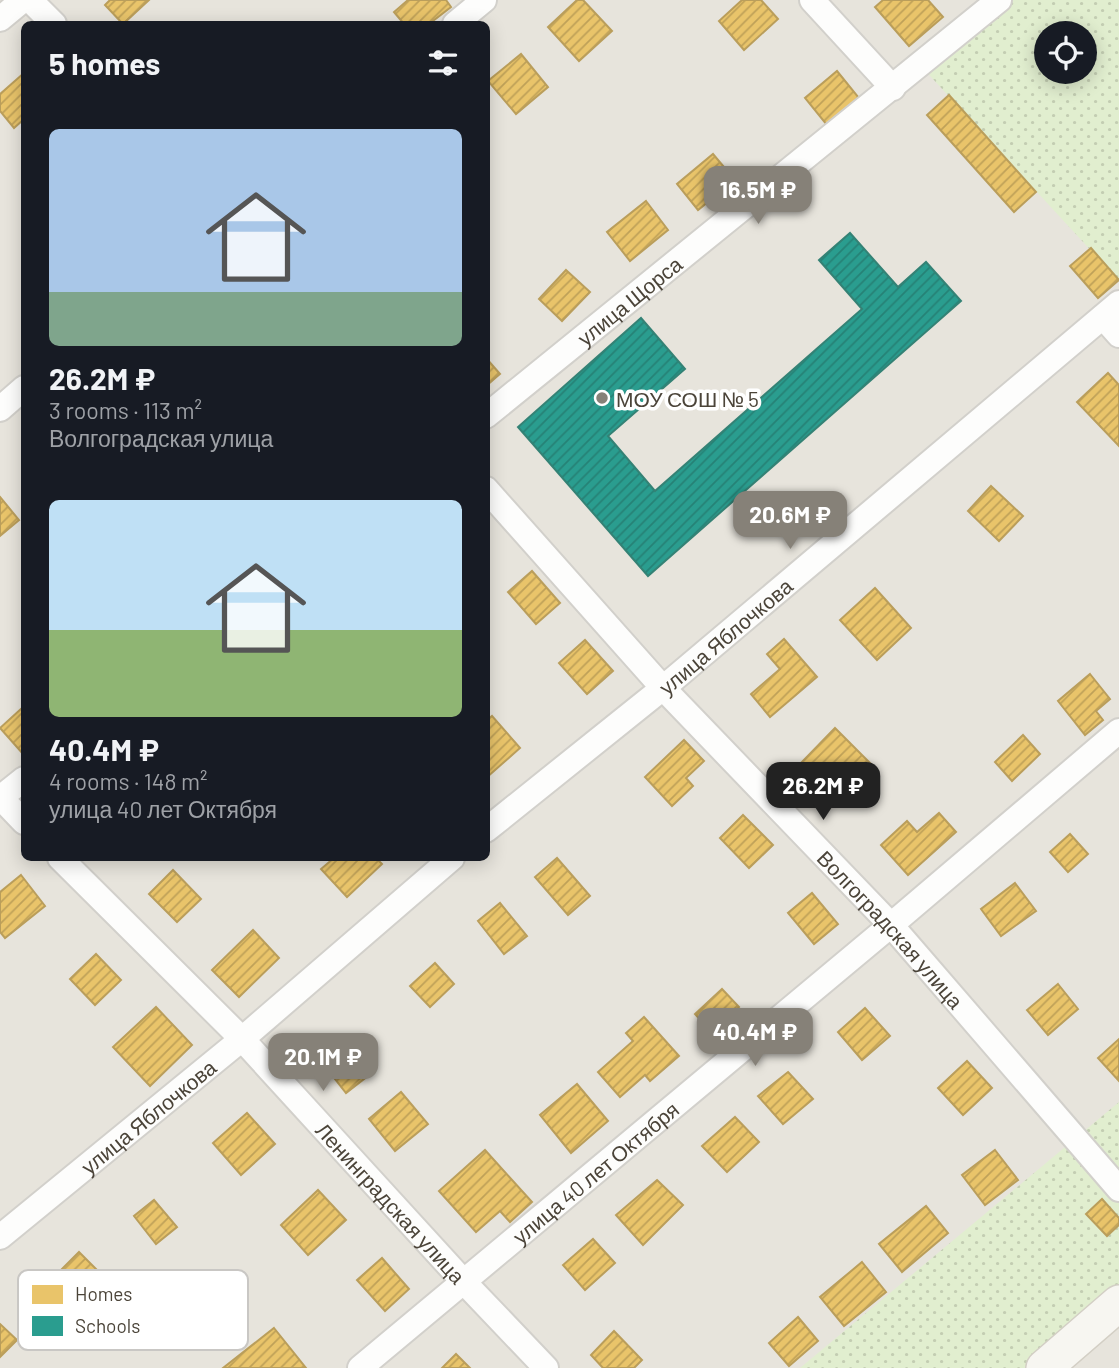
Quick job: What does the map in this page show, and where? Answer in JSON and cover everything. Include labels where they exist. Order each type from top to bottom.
[{"type":"street","points":[[0,19],[23,0]]},
{"type":"street","points":[[30,0],[51,21]]},
{"type":"street","points":[[460,21],[484,0]]},
{"type":"street","points":[[813,0],[893,88]]},
{"type":"street","name":"улица Щорса","points":[[490,413],[999,0]]},
{"type":"street","name":"улица Яблочкова","points":[[490,827],[1114,318]]},
{"type":"street","points":[[0,409],[21,391]]},
{"type":"street","name":"Волгоградская улица","points":[[490,493],[663,688],[891,925],[1119,1189]]},
{"type":"street","name":"улица 40 лет Октября","points":[[360,1368],[1119,732]]},
{"type":"street","points":[[21,781],[0,798],[21,819]]},
{"type":"street","name":"Ленинградская улица","points":[[63,861],[242,1039],[546,1368]]},
{"type":"street","name":"улица Яблочкова","points":[[0,1237],[242,1039],[449,861]]},
{"type":"street","points":[[1044,1368],[1119,1303]]},
{"type":"shaded area","points":[[0,0],[1119,0],[1119,1368],[0,1368]]},
{"type":"green space","points":[[999,0],[1119,0],[1119,281],[920,65]]},
{"type":"green space","points":[[1119,1102],[1119,1303],[1044,1368],[800,1368]]},
{"type":"building: Homes","points":[[110,0],[149,0],[126,21],[120,21],[105,5]]},
{"type":"building: Homes","points":[[408,0],[446,0],[451,7],[433,21],[402,21],[394,12]]},
{"type":"building: Homes","points":[[577,0],[583,0],[612,31],[579,61],[548,27]]},
{"type":"building: Homes","points":[[742,0],[761,0],[778,19],[744,50],[719,21]]},
{"type":"building: Homes","points":[[883,0],[928,0],[943,17],[909,46],[875,7]]},
{"type":"building: Homes","points":[[521,54],[548,87],[516,114],[490,83],[490,79]]},
{"type":"building: Homes","points":[[837,71],[859,98],[827,125],[805,98]]},
{"type":"building: Homes","points":[[21,76],[21,122],[14,128],[0,111],[0,94]]},
{"type":"building: Homes","points":[[949,95],[1036,192],[1014,212],[927,115]]},
{"type":"building: Homes","points":[[713,154],[735,180],[698,210],[677,184]]},
{"type":"building: Homes","points":[[646,201],[668,230],[630,261],[607,232]]},
{"type":"building: Homes","points":[[1091,248],[1119,280],[1098,298],[1070,266]]},
{"type":"building: Homes","points":[[566,270],[590,292],[562,321],[539,299]]},
{"type":"building: Homes","points":[[490,363],[500,374],[490,383]]},
{"type":"building: Homes","points":[[1108,373],[1119,385],[1119,446],[1077,402]]},
{"type":"building: Homes","points":[[991,486],[1023,516],[999,541],[968,511]]},
{"type":"building: Homes","points":[[0,497],[19,520],[0,536]]},
{"type":"building: Homes","points":[[532,571],[560,603],[536,624],[508,592]]},
{"type":"building: Homes","points":[[875,588],[911,628],[877,660],[840,620]]},
{"type":"building: Homes","points":[[784,639],[817,677],[770,717],[751,694],[780,669],[767,654]]},
{"type":"building: Homes","points":[[585,640],[613,671],[587,694],[559,663]]},
{"type":"building: Homes","points":[[1090,674],[1110,699],[1096,711],[1103,720],[1085,735],[1058,701]]},
{"type":"building: Homes","points":[[21,709],[21,752],[0,728]]},
{"type":"building: Homes","points":[[492,716],[520,748],[490,774]]},
{"type":"building: Homes","points":[[835,728],[872,765],[836,801],[800,764]]},
{"type":"building: Homes","points":[[1023,735],[1040,754],[1012,781],[995,762]]},
{"type":"building: Homes","points":[[684,740],[704,761],[686,778],[693,786],[672,806],[645,777]]},
{"type":"building: Homes","points":[[939,813],[956,832],[908,875],[881,845],[907,821],[917,832]]},
{"type":"building: Homes","points":[[743,815],[773,845],[749,868],[720,838]]},
{"type":"building: Homes","points":[[1070,834],[1088,854],[1068,872],[1050,852]]},
{"type":"building: Homes","points":[[557,858],[590,896],[568,915],[535,877]]},
{"type":"building: Homes","points":[[330,861],[379,861],[382,864],[347,897],[321,869]]},
{"type":"building: Homes","points":[[173,870],[201,899],[177,922],[149,894]]},
{"type":"building: Homes","points":[[21,875],[45,906],[5,938],[0,932],[0,892]]},
{"type":"building: Homes","points":[[1015,883],[1036,911],[1001,936],[981,909]]},
{"type":"building: Homes","points":[[812,893],[838,924],[814,944],[788,913]]},
{"type":"building: Homes","points":[[500,903],[527,936],[504,954],[478,921]]},
{"type":"building: Homes","points":[[253,930],[279,958],[239,997],[212,970]]},
{"type":"building: Homes","points":[[96,954],[121,980],[95,1005],[70,979]]},
{"type":"building: Homes","points":[[435,963],[454,984],[430,1007],[410,986]]},
{"type":"building: Homes","points":[[1058,984],[1078,1009],[1048,1035],[1027,1010]]},
{"type":"building: Homes","points":[[722,989],[739,1007],[712,1033],[695,1014]]},
{"type":"building: Homes","points":[[156,1007],[192,1045],[150,1086],[113,1047]]},
{"type":"building: Homes","points":[[865,1008],[890,1036],[862,1060],[838,1032]]},
{"type":"building: Homes","points":[[644,1017],[679,1056],[650,1081],[645,1075],[620,1097],[598,1072],[633,1041],[626,1033]]},
{"type":"building: Homes","points":[[1119,1039],[1119,1081],[1098,1058]]},
{"type":"building: Homes","points":[[351,1044],[373,1072],[346,1093],[324,1065]]},
{"type":"building: Homes","points":[[967,1061],[992,1088],[963,1115],[938,1088]]},
{"type":"building: Homes","points":[[788,1072],[813,1099],[783,1124],[758,1096]]},
{"type":"building: Homes","points":[[577,1084],[608,1121],[571,1153],[540,1115]]},
{"type":"building: Homes","points":[[401,1092],[428,1124],[395,1151],[369,1119]]},
{"type":"building: Homes","points":[[247,1113],[275,1144],[241,1175],[213,1143]]},
{"type":"building: Homes","points":[[735,1117],[759,1142],[727,1172],[702,1146]]},
{"type":"building: Homes","points":[[485,1150],[532,1202],[510,1222],[500,1211],[476,1232],[439,1191]]},
{"type":"building: Homes","points":[[995,1150],[1018,1180],[985,1205],[962,1175]]},
{"type":"building: Homes","points":[[657,1180],[683,1205],[643,1245],[616,1215]]},
{"type":"building: Homes","points":[[318,1190],[346,1220],[308,1255],[281,1225]]},
{"type":"building: Homes","points":[[1102,1199],[1119,1218],[1119,1225],[1107,1236],[1086,1214]]},
{"type":"building: Homes","points":[[154,1200],[177,1227],[156,1244],[134,1216]]},
{"type":"building: Homes","points":[[926,1206],[948,1233],[902,1272],[879,1244]]},
{"type":"building: Homes","points":[[593,1239],[615,1263],[585,1290],[563,1265]]},
{"type":"building: Homes","points":[[79,1252],[97,1270],[61,1270]]},
{"type":"building: Homes","points":[[382,1258],[409,1289],[385,1311],[357,1280]]},
{"type":"building: Homes","points":[[862,1262],[886,1292],[844,1326],[820,1297]]},
{"type":"building: Homes","points":[[798,1317],[818,1341],[789,1366],[769,1343]]},
{"type":"building: Homes","points":[[0,1324],[17,1340],[0,1357]]},
{"type":"building: Homes","points":[[274,1328],[306,1368],[223,1368]]},
{"type":"building: Homes","points":[[614,1331],[642,1360],[634,1368],[603,1368],[591,1355]]},
{"type":"building: Homes","points":[[456,1354],[470,1368],[442,1368]]},
{"type":"building: Schools","name":"МОУ СОШ № 5","points":[[850,233],[898,287],[926,262],[961,301],[648,576],[518,427],[641,318],[685,369],[608,436],[655,491],[862,309],[819,260]]},
{"type":"place","name":"МОУ СОШ № 5","points":[[602,398]]}]
